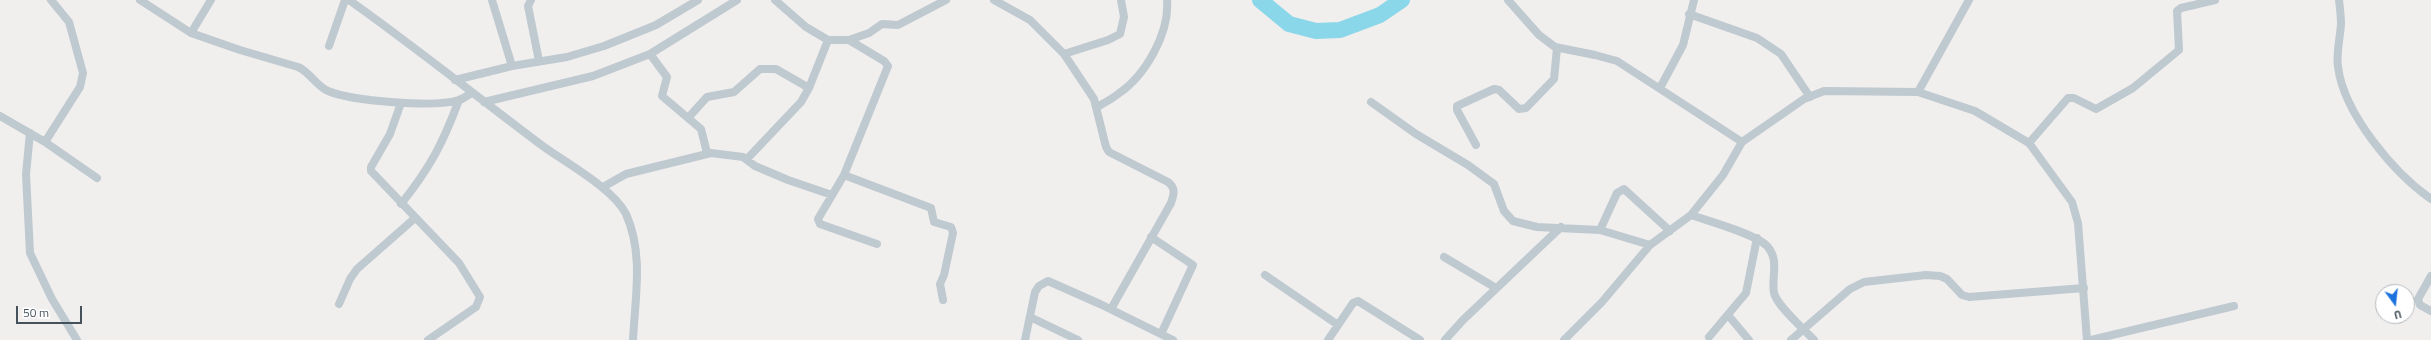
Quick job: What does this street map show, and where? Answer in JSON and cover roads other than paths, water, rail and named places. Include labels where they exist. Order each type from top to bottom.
[{"type":"street","points":[[45,142],[80,87],[83,73],[69,22],[51,0]]},
{"type":"street","points":[[140,0],[191,33],[240,50],[298,67],[304,70],[328,91],[364,99],[401,103],[459,100],[472,93]]},
{"type":"street","points":[[191,33],[211,0]]},
{"type":"street","points":[[329,46],[345,0]]},
{"type":"street","points":[[348,0],[406,40],[472,93],[571,167],[603,187],[615,198],[625,214],[634,237],[637,260],[633,340]]},
{"type":"street","points":[[492,0],[512,66]]},
{"type":"street","points":[[531,0],[528,6],[539,61]]},
{"type":"street","points":[[455,80],[512,66],[567,57],[604,46],[656,24],[698,0]]},
{"type":"street","points":[[484,102],[593,76],[650,54],[737,0]]},
{"type":"street","points":[[775,0],[806,27],[828,40],[849,40],[869,33],[882,24],[898,25],[946,0]]},
{"type":"street","points":[[994,0],[1030,20],[1064,54],[1097,107],[1106,147],[1110,152],[1168,182],[1173,189],[1174,194],[1171,203],[1111,309]]},
{"type":"street","points":[[1064,54],[1108,40],[1120,34],[1124,17],[1121,0]]},
{"type":"street","points":[[1097,107],[1119,94],[1147,62],[1160,40],[1167,22],[1167,0]]},
{"type":"street","points":[[1508,0],[1539,35],[1557,48],[1595,54],[1617,61],[1742,142]]},
{"type":"street","points":[[1660,88],[1683,45],[1689,14],[1694,0]]},
{"type":"street","points":[[1918,92],[1969,0]]},
{"type":"street","points":[[2029,143],[2068,98],[2074,98],[2096,109],[2138,85],[2180,50],[2177,11],[2181,8],[2215,0]]},
{"type":"street","points":[[2339,0],[2341,24],[2338,66],[2340,81],[2353,110],[2389,162],[2410,184],[2431,200]]},
{"type":"street","points":[[1689,14],[1757,38],[1781,54],[1810,97]]},
{"type":"street","points":[[747,159],[797,106],[809,88],[828,40]]},
{"type":"street","points":[[849,40],[884,61],[888,69],[844,175],[818,219],[820,224],[877,244]]},
{"type":"street","points":[[1476,145],[1457,110],[1457,106],[1494,89],[1519,109],[1526,108],[1554,79],[1557,48]]},
{"type":"street","points":[[650,54],[667,79],[662,96],[703,132],[707,153]]},
{"type":"street","points":[[688,118],[707,97],[734,92],[760,69],[776,69],[809,88]]},
{"type":"street","points":[[1564,340],[1602,302],[1650,245],[1691,215],[1723,175],[1742,142],[1810,97],[1824,91],[1918,92],[1975,111],[2029,143],[2072,202],[2078,223],[2087,340]]},
{"type":"street","points":[[402,204],[426,173],[445,136],[459,100]]},
{"type":"street","points":[[1371,102],[1416,134],[1468,164],[1494,184],[1504,211],[1513,222],[1537,227],[1600,230],[1650,245]]},
{"type":"street","points":[[401,103],[390,134],[370,169],[465,272],[475,292],[480,297],[478,304],[428,340]]},
{"type":"street","points":[[0,116],[45,142],[97,178]]},
{"type":"street","points":[[30,133],[26,174],[30,253],[52,299],[77,340]]},
{"type":"street","points":[[603,187],[626,174],[691,159],[707,153],[740,156],[747,159],[755,166],[788,180],[832,195]]},
{"type":"street","points":[[844,175],[931,208],[934,222],[948,226],[952,230],[944,275],[940,284],[943,300]]},
{"type":"street","points":[[1600,230],[1617,193],[1624,189],[1630,192],[1670,231]]},
{"type":"street","points":[[1691,215],[1757,238],[1767,246],[1773,255],[1776,298],[1814,340]]},
{"type":"street","points":[[339,304],[350,279],[357,269],[415,218]]},
{"type":"street","points":[[1445,340],[1496,288],[1560,227]]},
{"type":"street","points":[[1151,237],[1193,265],[1161,334]]},
{"type":"street","points":[[1709,337],[1746,293],[1757,238]]},
{"type":"street","points":[[1444,257],[1496,288]]},
{"type":"street","points":[[1265,275],[1338,325]]},
{"type":"street","points":[[1791,340],[1850,289],[1864,282],[1926,275],[1940,276],[1947,279],[1962,296],[1969,297],[2084,288]]},
{"type":"street","points":[[2431,276],[2418,299],[2420,305],[2431,311]]},
{"type":"street","points":[[1025,340],[1035,292],[1039,286],[1048,281],[1111,309],[1173,340]]},
{"type":"street","points":[[1328,340],[1353,303],[1358,301],[1420,340]]},
{"type":"street","points":[[2091,340],[2234,306]]},
{"type":"street","points":[[1728,315],[1749,340]]},
{"type":"street","points":[[1030,317],[1078,340]]},
{"type":"waterway","points":[[1260,0],[1289,24],[1316,31],[1340,30],[1380,15],[1402,0]]}]
